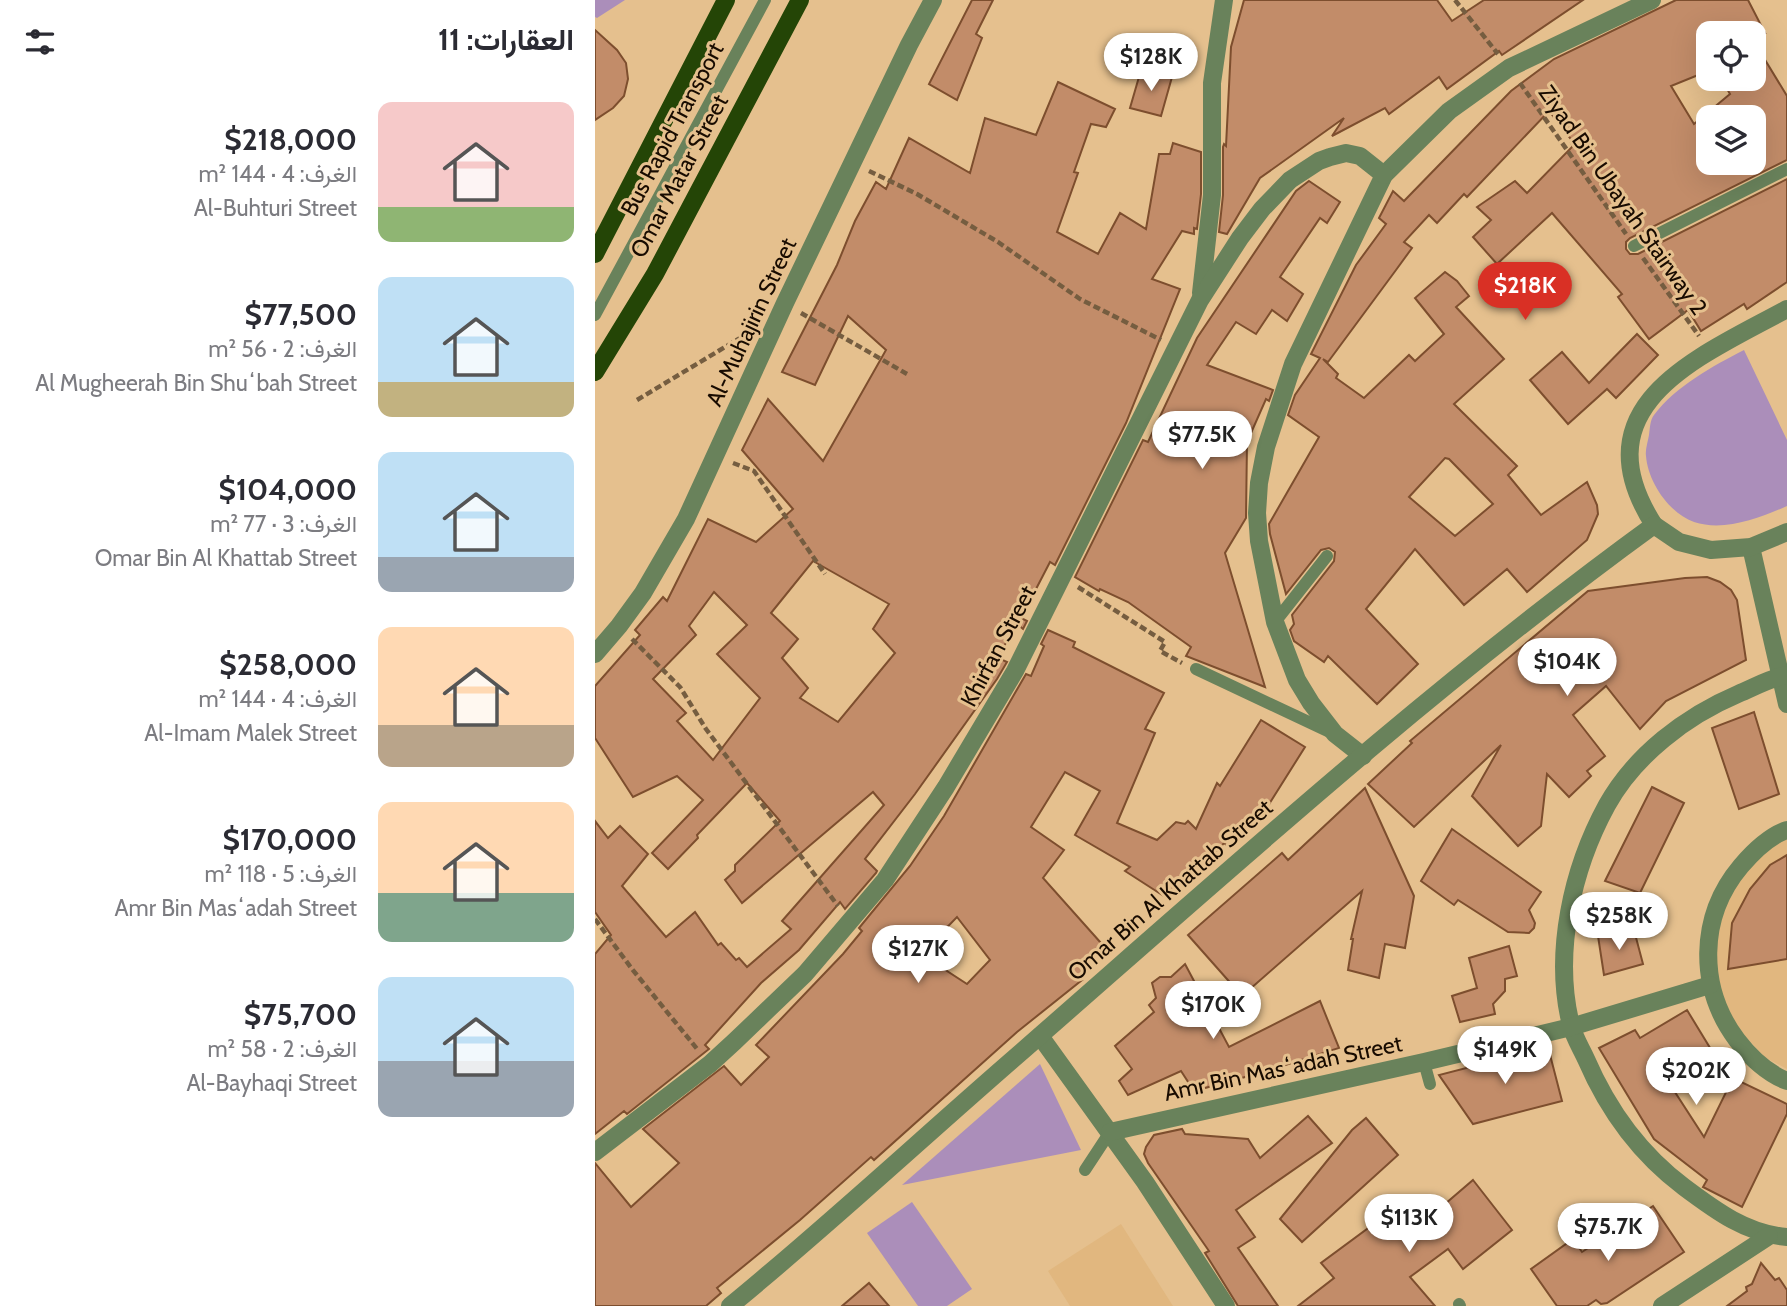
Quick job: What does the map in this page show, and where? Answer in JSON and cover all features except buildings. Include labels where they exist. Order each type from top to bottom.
[{"type":"main road","name":"Omar Matar Street","points":[[595,254],[726,0]]},
{"type":"main road","name":"Omar Matar Street","points":[[595,372],[655,274],[800,0]]},
{"type":"street","name":"Al-Muhajirin Street","points":[[595,654],[619,626],[664,559],[716,457],[783,308],[909,44],[933,0]]},
{"type":"street","points":[[1201,300],[1212,195],[1212,83],[1224,0]]},
{"type":"street","points":[[1363,756],[1335,734],[1297,680],[1275,622],[1259,541],[1259,483],[1266,447],[1293,365],[1384,175],[1449,111],[1509,68],[1652,0]]},
{"type":"street","name":"Khirfan Street","points":[[595,1152],[710,1064],[805,974],[885,880],[946,787],[1015,671],[1201,300],[1240,238],[1262,209],[1290,180],[1309,167],[1346,153],[1360,156],[1384,175]]},
{"type":"street","points":[[1787,309],[1710,351],[1654,392],[1640,414],[1630,439],[1630,470],[1640,503],[1654,525],[1679,542],[1711,550],[1751,547],[1787,532]]},
{"type":"street","name":"Omar Bin Al Khattab Street","points":[[730,1306],[814,1237],[1040,1036],[1363,756],[1496,645],[1654,525]]},
{"type":"street","points":[[1751,547],[1784,676],[1787,704]]},
{"type":"street","points":[[1778,1236],[1724,1217],[1661,1170],[1629,1134],[1600,1092],[1571,1027],[1565,987],[1565,941],[1573,899],[1587,851],[1608,804],[1635,768],[1672,732],[1711,705],[1784,676]]},
{"type":"street","points":[[1787,830],[1752,853],[1728,881],[1713,914],[1707,949],[1710,985],[1724,1022],[1747,1054],[1787,1081]]},
{"type":"street","name":"Amr Bin Masʻadah Street","points":[[1110,1132],[1571,1027],[1710,985]]},
{"type":"street","points":[[1040,1036],[1145,1182],[1226,1306]]},
{"type":"street","points":[[1662,1306],[1778,1236]]},
{"type":"lane","name":"Bus Rapid Transport","points":[[595,315],[765,0]]},
{"type":"lane","points":[[1634,246],[1787,169]]},
{"type":"lane","points":[[1275,622],[1327,556]]},
{"type":"lane","points":[[1196,669],[1335,734]]},
{"type":"lane","points":[[1424,1062],[1430,1084]]},
{"type":"lane","points":[[1085,1170],[1110,1132]]},
{"type":"path","name":"Ziyad Bin Ubayah Stairway 2","points":[[1455,0],[1509,68],[1710,351]]},
{"type":"path","points":[[853,163],[917,194],[998,242],[1080,299],[1176,348]]},
{"type":"path","points":[[637,400],[783,308],[907,374]]},
{"type":"path","points":[[716,457],[754,471],[825,574]]},
{"type":"path","points":[[1062,577],[1165,642],[1160,651],[1196,669]]},
{"type":"path","points":[[619,626],[680,687],[706,729],[851,922]]},
{"type":"path","points":[[595,919],[710,1064]]},
{"type":"shaded area","points":[[595,0],[625,0],[597,18]]},
{"type":"shaded area","points":[[1744,350],[1787,440],[1787,506],[1754,519],[1729,524],[1706,525],[1694,522],[1676,512],[1655,486],[1646,454],[1651,422],[1663,405],[1684,386]]},
{"type":"shaded area","points":[[1787,834],[1787,1069],[1764,1057],[1733,1022],[1716,979],[1715,933],[1730,888],[1759,852]]},
{"type":"shaded area","points":[[1040,1064],[1081,1150],[902,1185]]},
{"type":"shaded area","points":[[912,1202],[972,1289],[947,1306],[918,1306],[867,1233]]},
{"type":"shaded area","points":[[1121,1224],[1173,1306],[1070,1306],[1048,1271]]}]
